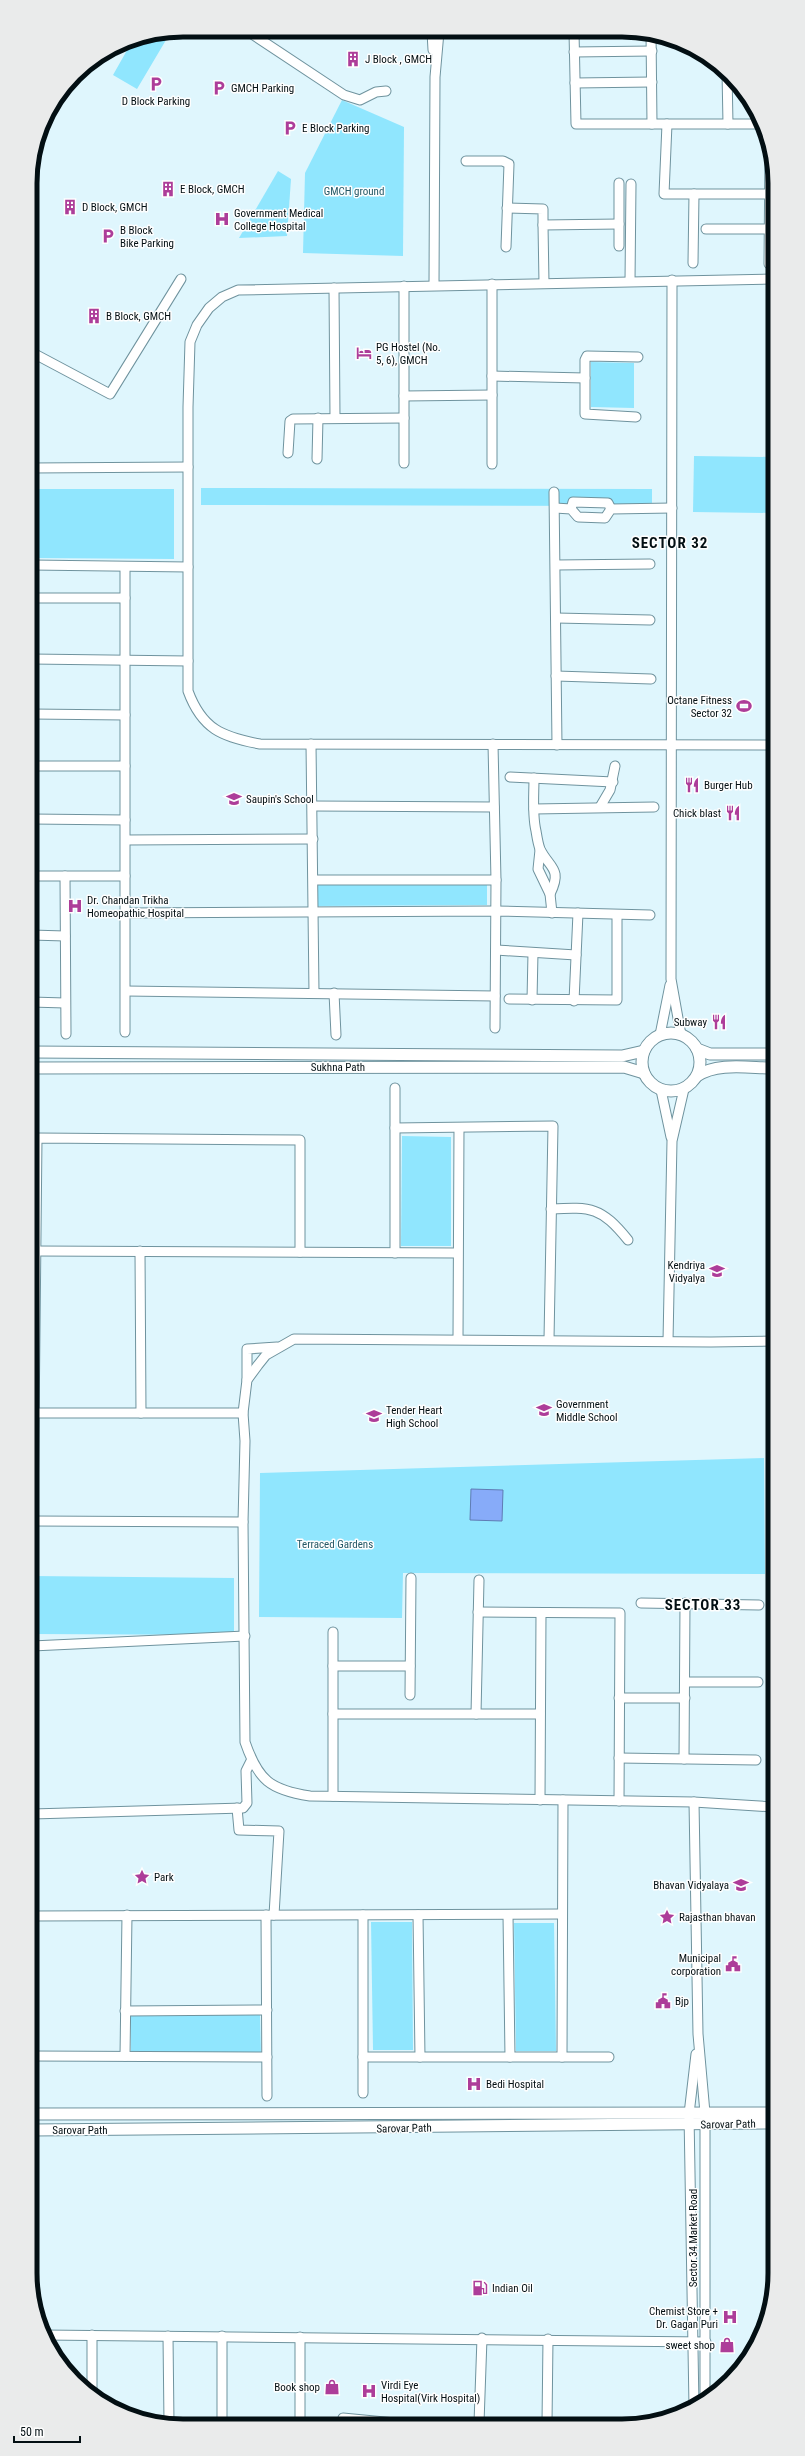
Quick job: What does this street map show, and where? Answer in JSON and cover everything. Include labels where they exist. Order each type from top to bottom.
[{"type":"main road","points":[[697,1076],[700,1061],[697,1049],[691,1041],[680,1034],[670,1033],[660,1035],[654,1038],[644,1051],[642,1063],[644,1073],[652,1084],[661,1090],[672,1091],[684,1089],[697,1076],[706,1070],[717,1068],[768,1068]]},
{"type":"main road","points":[[697,1049],[710,1054],[768,1054]]},
{"type":"main road","name":"Sukhna Path","points":[[37,1052],[622,1056],[644,1051]]},
{"type":"main road","name":"Sukhna Path","points":[[37,1068],[624,1067],[644,1073]]},
{"type":"main road","name":"Sarovar Path","points":[[37,2114],[705,2119],[768,2124]]},
{"type":"main road","name":"Sarovar Path","points":[[705,2119],[768,2114]]},
{"type":"main road","name":"Sarovar Path","points":[[37,2130],[689,2119]]},
{"type":"street","points":[[257,37],[344,95],[360,100],[376,92],[386,91]]},
{"type":"street","points":[[434,285],[436,37]]},
{"type":"street","points":[[574,37],[576,124],[756,124]]},
{"type":"street","points":[[651,40],[652,124]]},
{"type":"street","points":[[574,52],[652,51]]},
{"type":"street","points":[[575,83],[652,82]]},
{"type":"street","points":[[727,82],[728,124]]},
{"type":"street","points":[[667,124],[664,194],[768,194]]},
{"type":"street","points":[[466,161],[503,161],[509,164],[506,247]]},
{"type":"street","points":[[619,183],[620,246]]},
{"type":"street","points":[[630,281],[631,184]]},
{"type":"street","points":[[693,262],[694,194]]},
{"type":"street","points":[[507,208],[542,209],[544,283]]},
{"type":"street","points":[[543,225],[619,224]]},
{"type":"street","points":[[706,229],[768,229]]},
{"type":"street","points":[[37,355],[110,394],[181,279]]},
{"type":"street","points":[[768,279],[238,290],[222,297],[209,308],[197,325],[190,342],[188,467],[188,691],[195,710],[216,730],[232,739],[260,744],[768,745]]},
{"type":"street","points":[[672,280],[671,980],[680,1034]]},
{"type":"street","points":[[492,284],[492,464]]},
{"type":"street","points":[[404,286],[404,463]]},
{"type":"street","points":[[334,288],[335,418]]},
{"type":"street","points":[[636,417],[585,414],[585,378],[587,356],[638,357]]},
{"type":"street","points":[[492,376],[585,378]]},
{"type":"street","points":[[404,396],[492,395]]},
{"type":"street","points":[[288,453],[290,420],[318,418],[404,418]]},
{"type":"street","points":[[317,459],[318,418]]},
{"type":"street","points":[[37,468],[188,467]]},
{"type":"street","points":[[554,492],[558,745]]},
{"type":"street","points":[[571,509],[573,502],[608,503],[612,509]]},
{"type":"street","points":[[555,508],[571,509],[578,517],[605,518],[612,509]]},
{"type":"street","points":[[612,509],[672,508]]},
{"type":"street","points":[[556,565],[650,564]]},
{"type":"street","points":[[37,565],[188,567]]},
{"type":"street","points":[[125,567],[125,1032]]},
{"type":"street","points":[[37,598],[125,598]]},
{"type":"street","points":[[556,618],[650,620]]},
{"type":"street","points":[[37,659],[188,661]]},
{"type":"street","points":[[556,676],[651,679]]},
{"type":"street","points":[[37,714],[125,715]]},
{"type":"street","points":[[311,744],[314,880],[314,993]]},
{"type":"street","points":[[493,744],[496,880],[496,1028]]},
{"type":"street","points":[[37,766],[125,766]]},
{"type":"street","points":[[600,807],[606,799],[613,782],[615,766]]},
{"type":"street","points":[[510,777],[613,782]]},
{"type":"street","points":[[534,778],[534,809],[540,850],[538,869],[550,894],[552,913]]},
{"type":"street","points":[[312,806],[494,807]]},
{"type":"street","points":[[534,809],[654,807]]},
{"type":"street","points":[[37,819],[125,820]]},
{"type":"street","points":[[126,840],[313,839]]},
{"type":"street","points":[[540,850],[551,863],[554,874],[555,884],[550,894]]},
{"type":"street","points":[[37,876],[125,876]]},
{"type":"street","points":[[65,876],[66,1034]]},
{"type":"street","points":[[314,880],[496,880]]},
{"type":"street","points":[[126,913],[496,911],[650,915]]},
{"type":"street","points":[[574,1001],[578,913]]},
{"type":"street","points":[[509,999],[614,1002],[618,998],[618,914]]},
{"type":"street","points":[[37,936],[65,936]]},
{"type":"street","points":[[496,950],[576,955]]},
{"type":"street","points":[[532,1000],[533,953]]},
{"type":"street","points":[[660,1035],[671,980]]},
{"type":"street","points":[[126,991],[495,996]]},
{"type":"street","points":[[334,994],[336,1036]]},
{"type":"street","points":[[37,1002],[65,1003]]},
{"type":"street","points":[[395,1088],[395,1253]]},
{"type":"street","points":[[668,1341],[672,1140],[684,1089]]},
{"type":"street","points":[[661,1090],[672,1140]]},
{"type":"street","points":[[395,1128],[553,1126],[549,1339]]},
{"type":"street","points":[[458,1339],[457,1253],[459,1128]]},
{"type":"street","points":[[37,1138],[300,1140],[300,1252]]},
{"type":"street","points":[[551,1209],[591,1209],[612,1220],[628,1240]]},
{"type":"street","points":[[37,1251],[457,1253]]},
{"type":"street","points":[[140,1251],[140,1413]]},
{"type":"street","points":[[247,1380],[266,1355],[294,1339],[768,1341]]},
{"type":"street","points":[[278,1347],[247,1349],[247,1380],[243,1413],[245,1441],[243,1522],[245,1742],[251,1761],[267,1782],[285,1792],[334,1796],[694,1802],[768,1807]]},
{"type":"street","points":[[37,1413],[243,1413]]},
{"type":"street","points":[[37,1521],[243,1522]]},
{"type":"street","points":[[410,1695],[411,1578]]},
{"type":"street","points":[[476,1714],[479,1580]]},
{"type":"street","points":[[641,1603],[760,1605]]},
{"type":"street","points":[[684,1759],[685,1603]]},
{"type":"street","points":[[478,1612],[620,1613],[619,1801]]},
{"type":"street","points":[[540,1800],[541,1612]]},
{"type":"street","points":[[333,1632],[334,1796]]},
{"type":"street","points":[[37,1646],[245,1636]]},
{"type":"street","points":[[333,1666],[410,1666]]},
{"type":"street","points":[[685,1682],[758,1682]]},
{"type":"street","points":[[619,1698],[685,1698]]},
{"type":"street","points":[[333,1714],[540,1714]]},
{"type":"street","points":[[619,1758],[756,1760]]},
{"type":"street","points":[[37,1814],[243,1808],[247,1803],[246,1771],[251,1761]]},
{"type":"street","points":[[562,2057],[563,1800]]},
{"type":"street","points":[[694,1802],[698,2034],[689,2119],[694,2400]]},
{"type":"street","points":[[237,1808],[239,1830],[279,1831],[270,1915],[267,2010],[268,2096]]},
{"type":"street","points":[[508,1914],[510,2057]]},
{"type":"street","points":[[37,1916],[562,1914]]},
{"type":"street","points":[[125,2056],[127,1915]]},
{"type":"street","points":[[363,1915],[363,2093]]},
{"type":"street","points":[[418,1915],[420,2057]]},
{"type":"street","points":[[125,2011],[267,2010]]},
{"type":"street","name":"Sector 34 Market Road","points":[[698,2034],[705,2119],[705,2393]]},
{"type":"street","points":[[37,2056],[267,2057]]},
{"type":"street","points":[[363,2057],[609,2057]]},
{"type":"street","points":[[51,2335],[482,2338],[706,2342]]},
{"type":"street","points":[[92,2335],[92,2387]]},
{"type":"street","points":[[168,2336],[169,2418]]},
{"type":"street","points":[[222,2336],[222,2419]]},
{"type":"street","points":[[300,2337],[300,2419]]},
{"type":"street","points":[[479,2419],[482,2338]]},
{"type":"street","points":[[547,2419],[548,2339]]},
{"type":"street","points":[[343,2419],[353,2419]]},
{"type":"green space","points":[[164,38],[166,40],[137,89],[113,75],[129,47],[141,45],[148,41]]},
{"type":"green space","name":"GMCH ground","points":[[342,100],[404,127],[403,256],[303,253],[305,173]]},
{"type":"green space","points":[[278,171],[291,179],[287,236],[239,238]]},
{"type":"green space","points":[[591,362],[634,363],[634,408],[591,407]]},
{"type":"green space","points":[[694,456],[768,457],[768,513],[693,512]]},
{"type":"green space","points":[[201,488],[652,489],[652,506],[201,505]]},
{"type":"green space","points":[[37,489],[174,489],[174,559],[37,558]]},
{"type":"green space","points":[[318,885],[487,885],[487,905],[318,906]]},
{"type":"green space","points":[[402,1136],[451,1137],[451,1246],[401,1246]]},
{"type":"green space","name":"Terraced Gardens","points":[[764,1458],[765,1574],[403,1573],[402,1618],[259,1617],[260,1473]]},
{"type":"green space","points":[[37,1576],[234,1578],[234,1635],[37,1634]]},
{"type":"green space","points":[[371,1922],[412,1922],[413,2050],[373,2050]]},
{"type":"green space","points":[[514,1923],[554,1923],[556,2051],[516,2051]]},
{"type":"green space","points":[[131,2015],[260,2015],[261,2053],[131,2052]]},
{"type":"shaded area","points":[[471,1489],[503,1490],[502,1521],[470,1520]]},
{"type":"place","name":"J Block , GMCH","points":[[353,59]]},
{"type":"place","name":"D Block Parking","points":[[156,84]]},
{"type":"place","name":"GMCH Parking","points":[[219,88]]},
{"type":"place","name":"E Block Parking","points":[[290,128]]},
{"type":"place","name":"E Block, GMCH","points":[[168,189]]},
{"type":"place","name":"D Block, GMCH","points":[[70,207]]},
{"type":"place","name":"Government Medical College Hospital","points":[[222,219]]},
{"type":"place","name":"B Block Bike Parking","points":[[108,236]]},
{"type":"place","name":"B Block, GMCH","points":[[94,316]]},
{"type":"place","name":"PG Hostel (No. 5, 6), GMCH","points":[[364,353]]},
{"type":"place","name":"Octane Fitness Sector 32","points":[[744,706]]},
{"type":"place","name":"Burger Hub","points":[[692,785]]},
{"type":"place","name":"Saupin's School","points":[[234,799]]},
{"type":"place","name":"Chick blast","points":[[733,813]]},
{"type":"place","name":"Dr. Chandan Trikha Homeopathic Hospital","points":[[75,906]]},
{"type":"place","name":"Subway","points":[[719,1022]]},
{"type":"place","name":"Kendriya Vidyalya","points":[[717,1271]]},
{"type":"place","name":"Government Middle School","points":[[544,1410]]},
{"type":"place","name":"Tender Heart High School","points":[[374,1416]]},
{"type":"place","name":"Park","points":[[142,1877]]},
{"type":"place","name":"Bhavan Vidyalaya","points":[[741,1885]]},
{"type":"place","name":"Rajasthan bhavan","points":[[667,1917]]},
{"type":"place","name":"Municipal corporation","points":[[733,1964]]},
{"type":"place","name":"Bjp","points":[[663,2001]]},
{"type":"place","name":"Bedi Hospital","points":[[474,2084]]},
{"type":"place","name":"Indian Oil","points":[[480,2288]]},
{"type":"place","name":"Chemist Store + Dr. Gagan Puri","points":[[730,2317]]},
{"type":"place","name":"sweet shop","points":[[727,2345]]},
{"type":"place","name":"Book shop","points":[[332,2387]]},
{"type":"place","name":"Virdi Eye Hospital(Virk Hospital)","points":[[369,2391]]},
{"type":"district","name":"SECTOR 32","points":[[670,543]]},
{"type":"district","name":"SECTOR 33","points":[[703,1605]]}]
